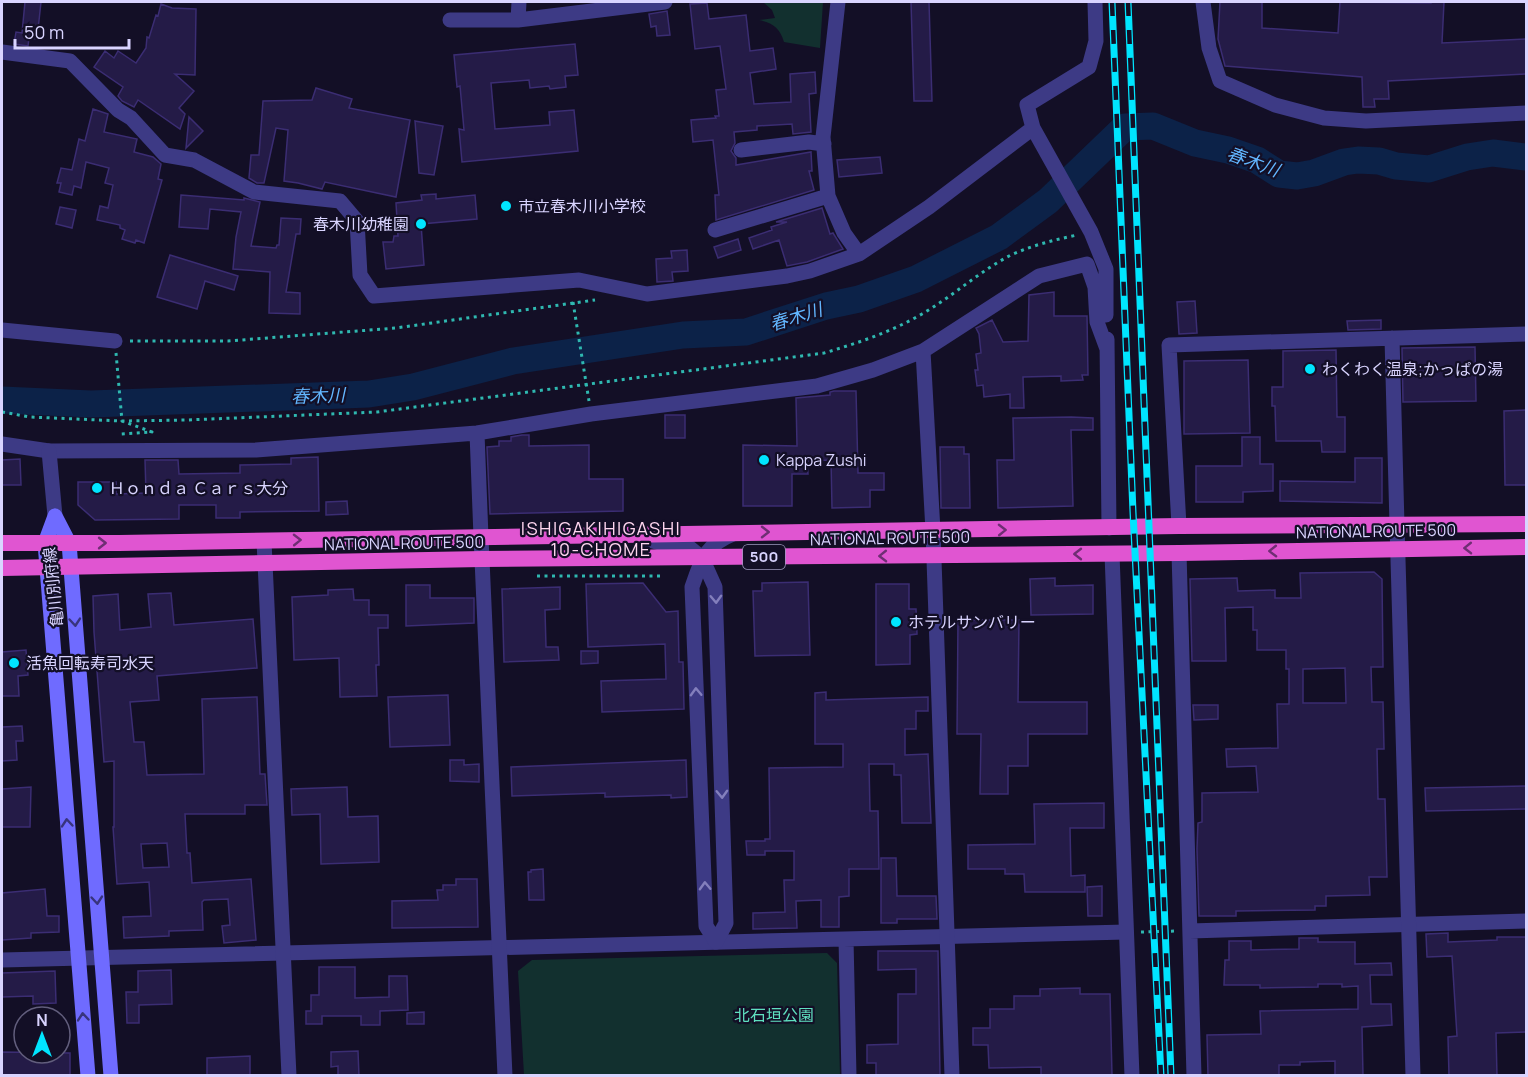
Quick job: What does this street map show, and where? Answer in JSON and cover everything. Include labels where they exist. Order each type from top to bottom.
[{"type":"highway","name":"NATIONAL ROUTE 500","points":[[2,543],[1179,526],[1527,524]]},
{"type":"highway","name":"NATIONAL ROUTE 500","points":[[2,568],[1527,547]]},
{"type":"main road","name":"亀川別府線","points":[[55,516],[45,543],[88,1076]]},
{"type":"main road","name":"亀川別府線","points":[[55,516],[69,543],[111,1076]]},
{"type":"street","points":[[518,20],[519,2]]},
{"type":"street","points":[[450,20],[518,20],[601,6],[664,2]]},
{"type":"street","points":[[838,2],[824,144],[828,196],[844,233],[859,254]]},
{"type":"street","points":[[1095,2],[1096,41],[1089,67],[1027,105],[1035,131],[1091,232],[1106,269],[1108,528]]},
{"type":"street","points":[[1203,2],[1209,48],[1220,81],[1275,105],[1324,118],[1366,121],[1527,113]]},
{"type":"street","points":[[2,52],[70,61],[118,110],[131,118],[165,155],[194,160],[254,192],[340,201],[357,221],[360,275],[374,296],[579,280],[647,294],[810,271],[859,254],[1035,131]]},
{"type":"street","points":[[741,150],[809,142],[824,144]]},
{"type":"street","points":[[715,230],[828,196]]},
{"type":"street","points":[[2,444],[49,451],[256,450],[477,433],[591,414],[817,386],[873,370],[923,351],[1039,276],[1088,264],[1095,287],[1097,322],[1107,349]]},
{"type":"street","points":[[2,330],[115,341]]},
{"type":"street","points":[[1179,526],[1169,345],[1527,334]]},
{"type":"street","points":[[1392,338],[1413,1076]]},
{"type":"street","points":[[923,351],[934,555],[952,1076]]},
{"type":"street","points":[[477,433],[506,1076]]},
{"type":"street","points":[[49,451],[55,516]]},
{"type":"street","points":[[716,942],[706,926],[692,587],[702,558],[719,539],[737,532]]},
{"type":"street","points":[[630,535],[690,548],[702,558],[715,587],[726,923],[716,942]]},
{"type":"street","points":[[264,541],[289,1076]]},
{"type":"street","points":[[1179,553],[1194,1076]]},
{"type":"street","points":[[1112,554],[1132,1076]]},
{"type":"street","points":[[1190,931],[1527,921]]},
{"type":"street","points":[[2,960],[1126,932]]},
{"type":"street","points":[[846,939],[849,1076]]},
{"type":"path","points":[[2,412],[30,417],[122,421],[377,411],[824,353],[868,340],[903,325],[925,313],[1009,256],[1041,243],[1091,232]]},
{"type":"path","points":[[122,421],[115,341],[228,341],[384,329],[604,298]]},
{"type":"path","points":[[573,302],[586,384]]},
{"type":"path","points":[[535,576],[664,576]]},
{"type":"path","points":[[1126,932],[1190,931]]},
{"type":"green space","points":[[763,2],[823,2],[820,48],[784,42],[775,27],[759,20],[775,18],[772,10]]},
{"type":"green space","name":"北石垣公園","points":[[827,953],[837,963],[840,1075],[524,1075],[518,971],[532,960]]},
{"type":"building","points":[[25,2],[41,2],[37,39],[29,38],[28,46],[14,44],[16,32],[22,33]]},
{"type":"building","points":[[911,2],[929,2],[932,101],[914,101]]},
{"type":"building","points":[[1220,2],[1262,2],[1262,28],[1338,33],[1340,2],[1444,2],[1442,43],[1527,39],[1527,74],[1388,81],[1389,99],[1374,99],[1375,107],[1363,107],[1362,77],[1225,66],[1218,39]]},
{"type":"building","points":[[707,3],[709,19],[746,15],[750,51],[773,48],[776,69],[750,73],[754,104],[791,102],[790,74],[815,72],[816,93],[809,94],[811,132],[793,134],[792,124],[757,126],[757,130],[734,132],[735,143],[731,151],[736,158],[736,165],[811,152],[812,171],[809,171],[814,190],[716,220],[715,195],[719,195],[713,140],[693,142],[691,120],[719,116],[716,90],[726,89],[720,46],[695,49],[690,4]]},
{"type":"building","points":[[161,4],[172,8],[196,9],[195,75],[175,74],[194,91],[179,108],[185,114],[180,129],[138,100],[134,107],[122,101],[118,96],[123,87],[94,67],[105,51],[114,58],[118,51],[136,63],[146,48],[147,37],[149,38]]},
{"type":"building","points":[[667,11],[670,35],[657,36],[656,26],[651,27],[649,14]]},
{"type":"building","points":[[575,44],[578,75],[565,76],[566,87],[530,88],[529,80],[491,83],[495,129],[550,125],[549,112],[574,110],[578,151],[462,162],[459,129],[464,130],[460,86],[457,87],[454,55]]},
{"type":"building","points":[[316,88],[352,99],[349,108],[410,120],[396,197],[325,182],[322,189],[284,181],[288,130],[276,128],[264,183],[257,183],[249,178],[251,155],[259,155],[263,101],[312,100]]},
{"type":"building","points":[[93,109],[108,114],[104,132],[137,139],[134,152],[153,157],[161,164],[158,179],[162,180],[144,243],[122,239],[125,230],[120,228],[120,225],[97,220],[100,206],[108,208],[113,185],[105,183],[109,168],[86,162],[81,188],[74,186],[72,195],[59,192],[61,183],[57,183],[61,168],[72,170],[79,139],[85,141]]},
{"type":"building","points":[[189,117],[203,131],[186,148]]},
{"type":"building","points":[[415,121],[443,126],[434,175],[419,173]]},
{"type":"building","points":[[880,157],[882,173],[839,177],[837,160]]},
{"type":"building","points":[[436,194],[436,199],[475,195],[477,219],[421,224],[424,265],[386,269],[383,242],[393,242],[394,236],[398,236],[396,203],[422,200],[421,195]]},
{"type":"building","points":[[181,195],[244,200],[244,198],[260,202],[251,246],[276,248],[279,245],[281,218],[301,219],[300,234],[296,234],[286,292],[300,293],[300,314],[269,313],[270,272],[233,269],[241,212],[210,209],[208,229],[179,227]]},
{"type":"building","points":[[60,207],[76,210],[72,228],[56,224]]},
{"type":"building","points":[[822,208],[830,234],[833,233],[843,249],[807,262],[787,266],[779,240],[753,249],[749,238],[787,222],[776,222]]},
{"type":"building","points":[[738,239],[741,250],[718,258],[714,247]]},
{"type":"building","points":[[687,250],[688,271],[672,272],[673,281],[657,282],[656,259],[672,258],[671,251]]},
{"type":"building","points":[[170,255],[238,276],[234,290],[205,281],[197,309],[157,297]]},
{"type":"building","points":[[1054,292],[1054,316],[1087,316],[1088,375],[1082,375],[1083,380],[1061,381],[1061,376],[1023,377],[1024,408],[1010,408],[1010,394],[984,397],[983,385],[977,386],[975,370],[978,370],[976,354],[981,353],[976,328],[992,320],[1003,342],[1028,341],[1029,295]]},
{"type":"building","points":[[1195,301],[1197,333],[1179,334],[1177,302]]},
{"type":"building","points":[[1381,320],[1381,329],[1348,330],[1347,321]]},
{"type":"building","points":[[1475,347],[1476,401],[1403,402],[1402,348]]},
{"type":"building","points":[[1336,350],[1337,417],[1345,417],[1345,452],[1322,452],[1321,441],[1276,441],[1272,387],[1283,387],[1283,351]]},
{"type":"building","points":[[1248,360],[1250,433],[1184,434],[1184,361]]},
{"type":"building","points":[[856,391],[858,473],[884,473],[884,490],[870,490],[870,507],[832,508],[831,460],[807,461],[808,474],[792,474],[792,506],[743,506],[743,445],[797,446],[796,398],[830,395],[830,392]]},
{"type":"building","points":[[1527,410],[1527,485],[1505,485],[1504,411]]},
{"type":"building","points":[[665,415],[685,415],[685,438],[665,438]]},
{"type":"building","points":[[1013,418],[1093,418],[1093,430],[1071,430],[1073,506],[998,508],[997,460],[1014,460]]},
{"type":"building","points":[[529,435],[529,446],[589,445],[589,479],[623,479],[623,511],[490,514],[487,447],[499,446],[499,441],[511,441],[511,437]]},
{"type":"building","points":[[1242,437],[1260,437],[1260,464],[1273,464],[1273,491],[1243,492],[1243,502],[1196,502],[1196,466],[1242,466]]},
{"type":"building","points":[[940,447],[964,447],[964,454],[969,454],[970,508],[941,508]]},
{"type":"building","points":[[318,457],[319,511],[240,512],[240,518],[216,518],[216,505],[179,505],[179,519],[95,520],[78,505],[78,482],[116,482],[116,494],[146,493],[145,460],[178,460],[179,474],[240,473],[240,465],[291,464],[291,458]]},
{"type":"building","points":[[1355,458],[1382,458],[1382,503],[1280,501],[1280,481],[1355,482]]},
{"type":"building","points":[[20,459],[21,485],[2,485],[2,460]]},
{"type":"building","points":[[347,501],[348,514],[326,515],[326,502]]},
{"type":"building","points":[[1374,572],[1382,579],[1383,667],[1371,667],[1372,702],[1383,702],[1384,749],[1377,749],[1378,799],[1385,799],[1387,877],[1369,877],[1370,895],[1326,896],[1326,906],[1315,906],[1315,910],[1236,911],[1236,916],[1199,916],[1197,849],[1198,823],[1202,822],[1202,793],[1258,792],[1256,766],[1227,767],[1226,749],[1278,748],[1277,704],[1289,704],[1289,669],[1286,669],[1286,650],[1257,650],[1257,630],[1253,630],[1253,607],[1225,608],[1226,661],[1192,661],[1190,579],[1237,578],[1238,591],[1275,590],[1275,598],[1301,598],[1300,573]],"holes":[[[1345,668],[1346,703],[1303,703],[1303,669]]]},
{"type":"building","points":[[1055,578],[1055,586],[1093,585],[1093,614],[1031,615],[1030,579]]},
{"type":"building","points":[[808,582],[810,655],[755,656],[753,591],[762,591],[762,583]]},
{"type":"building","points":[[643,583],[666,612],[678,611],[679,662],[683,662],[684,709],[602,712],[601,681],[666,679],[665,644],[588,647],[586,584]]},
{"type":"building","name":"ホテルサンバリー","points":[[876,584],[909,584],[909,609],[916,609],[917,634],[910,635],[910,664],[876,665]]},
{"type":"building","points":[[406,585],[430,585],[430,598],[474,598],[474,623],[406,626]]},
{"type":"building","points":[[560,587],[560,609],[545,610],[546,647],[558,647],[559,660],[504,662],[502,589]]},
{"type":"building","points":[[353,589],[354,600],[369,600],[369,615],[388,615],[388,628],[378,628],[377,696],[340,697],[339,658],[294,660],[292,597],[328,595],[328,590]]},
{"type":"building","points":[[171,593],[174,625],[253,619],[257,668],[157,676],[159,700],[130,702],[134,742],[144,742],[147,775],[204,774],[202,699],[257,697],[260,774],[265,774],[267,805],[245,805],[245,814],[185,814],[187,853],[190,853],[192,883],[251,879],[256,940],[224,943],[222,926],[230,925],[228,899],[202,902],[203,930],[169,931],[169,936],[124,938],[123,917],[151,916],[149,882],[117,884],[113,827],[114,761],[104,762],[93,596],[118,594],[120,630],[151,627],[148,594]],"holes":[[[167,843],[169,867],[143,868],[141,844]]]},
{"type":"building","points":[[958,620],[1019,620],[1018,702],[1087,702],[1087,734],[1028,734],[1028,766],[1008,766],[1008,794],[980,794],[981,734],[957,734]]},
{"type":"building","name":"活魚回転寿司水天","points":[[26,650],[28,675],[18,676],[19,696],[2,696],[2,652]]},
{"type":"building","points":[[581,651],[598,651],[598,663],[581,664]]},
{"type":"building","points":[[826,692],[826,700],[928,697],[928,711],[916,711],[916,729],[905,729],[905,755],[928,754],[931,823],[902,823],[901,775],[894,775],[894,764],[869,764],[870,811],[878,811],[879,869],[849,869],[849,896],[839,897],[839,927],[821,927],[821,900],[796,901],[797,928],[753,929],[753,913],[785,912],[784,880],[794,880],[794,851],[765,851],[765,855],[747,855],[746,841],[770,839],[769,768],[843,767],[843,744],[815,744],[815,693]]},
{"type":"building","points":[[448,695],[450,745],[390,747],[388,697]]},
{"type":"building","points":[[1193,705],[1218,705],[1218,719],[1194,720]]},
{"type":"building","points":[[22,726],[23,741],[16,741],[17,760],[2,761],[2,727]]},
{"type":"building","points":[[450,760],[464,760],[464,765],[479,764],[479,782],[450,781]]},
{"type":"building","points":[[686,760],[687,797],[671,798],[671,795],[605,797],[605,793],[512,796],[511,767]]},
{"type":"building","points":[[1527,786],[1527,809],[1426,811],[1425,788]]},
{"type":"building","points":[[31,787],[30,827],[2,827],[2,789]]},
{"type":"building","points":[[347,787],[348,817],[378,816],[379,862],[321,864],[320,814],[292,815],[291,789]]},
{"type":"building","points":[[1104,803],[1104,828],[1070,828],[1071,876],[1085,875],[1085,892],[1025,892],[1024,874],[1005,874],[1005,869],[968,869],[968,845],[1035,844],[1034,804]]},
{"type":"building","points":[[881,858],[896,858],[897,896],[936,896],[937,919],[897,919],[897,923],[881,923]]},
{"type":"building","points":[[543,869],[544,900],[529,900],[528,872]]},
{"type":"building","points":[[456,879],[477,879],[478,927],[392,928],[392,901],[438,900],[437,890],[443,890],[443,885],[456,885]]},
{"type":"building","points":[[1102,886],[1102,916],[1088,916],[1087,887]]},
{"type":"building","points":[[45,889],[47,916],[59,916],[59,932],[31,933],[31,938],[2,940],[2,893]]},
{"type":"building","points":[[1448,933],[1448,942],[1497,940],[1497,937],[1527,937],[1527,1032],[1496,1033],[1497,1076],[1449,1076],[1448,1037],[1457,1036],[1452,956],[1427,957],[1426,934]]},
{"type":"building","points":[[1299,938],[1318,938],[1318,942],[1355,942],[1355,964],[1391,963],[1392,975],[1370,975],[1371,1004],[1391,1004],[1392,1025],[1362,1027],[1363,1076],[1335,1076],[1335,1061],[1279,1065],[1279,1076],[1208,1076],[1207,1035],[1261,1034],[1260,1011],[1358,1009],[1358,986],[1318,984],[1318,987],[1260,988],[1260,985],[1224,985],[1225,960],[1229,960],[1229,941],[1251,941],[1251,950],[1299,949]]},
{"type":"building","points":[[878,951],[938,951],[940,1076],[876,1076],[876,1063],[867,1063],[867,1045],[898,1044],[898,994],[916,994],[916,969],[878,970]]},
{"type":"building","points":[[319,967],[355,967],[355,998],[389,997],[389,976],[407,976],[408,1010],[380,1011],[380,1025],[361,1025],[361,1016],[322,1016],[322,1024],[306,1024],[306,1011],[311,1011],[311,995],[319,995]]},
{"type":"building","points":[[171,970],[172,1004],[139,1005],[139,1023],[127,1023],[126,992],[138,992],[138,971]]},
{"type":"building","points":[[55,971],[56,1003],[33,1004],[33,996],[2,997],[2,973]]},
{"type":"building","points":[[1080,988],[1080,994],[1110,994],[1112,1075],[1041,1076],[1041,1067],[989,1068],[988,1045],[973,1045],[973,1028],[990,1028],[990,1009],[1014,1009],[1014,996],[1040,996],[1040,989]]},
{"type":"building","points":[[424,1012],[424,1024],[407,1024],[407,1013]]},
{"type":"building","points":[[358,1051],[359,1076],[338,1076],[338,1066],[331,1067],[331,1052]]},
{"type":"building","points":[[2,1052],[12,1052],[12,1065],[70,1065],[70,1076],[2,1076]]},
{"type":"building","points":[[250,1056],[250,1076],[207,1076],[207,1058]]},
{"type":"waterway","name":"春木川","points":[[2,400],[91,404],[369,394],[413,387],[513,361],[683,335],[746,332],[826,306],[859,299],[916,279],[999,237],[1048,201],[1125,127],[1153,126],[1195,143],[1228,150],[1257,160],[1279,174],[1297,176],[1358,160],[1429,169],[1467,157],[1493,153],[1526,157]]},
{"type":"railway","points":[[1112,2],[1133,512],[1161,1076]]},
{"type":"railway","points":[[1128,2],[1171,1076]]},
{"type":"place","name":"市立春木川小学校","points":[[506,206]]},
{"type":"place","name":"春木川幼稚園","points":[[421,224]]},
{"type":"place","name":"わくわく温泉;かっぱの湯","points":[[1310,369]]},
{"type":"place","name":"Kappa Zushi","points":[[764,460]]},
{"type":"place","name":"Ｈｏｎｄａ Ｃａｒｓ大分","points":[[97,488]]},
{"type":"place","name":"ホテルサンバリー","points":[[896,622]]},
{"type":"place","name":"活魚回転寿司水天","points":[[14,663]]},
{"type":"district","name":"ISHIGAKIHIGASHI 10-CHOME","points":[[601,539]]}]
